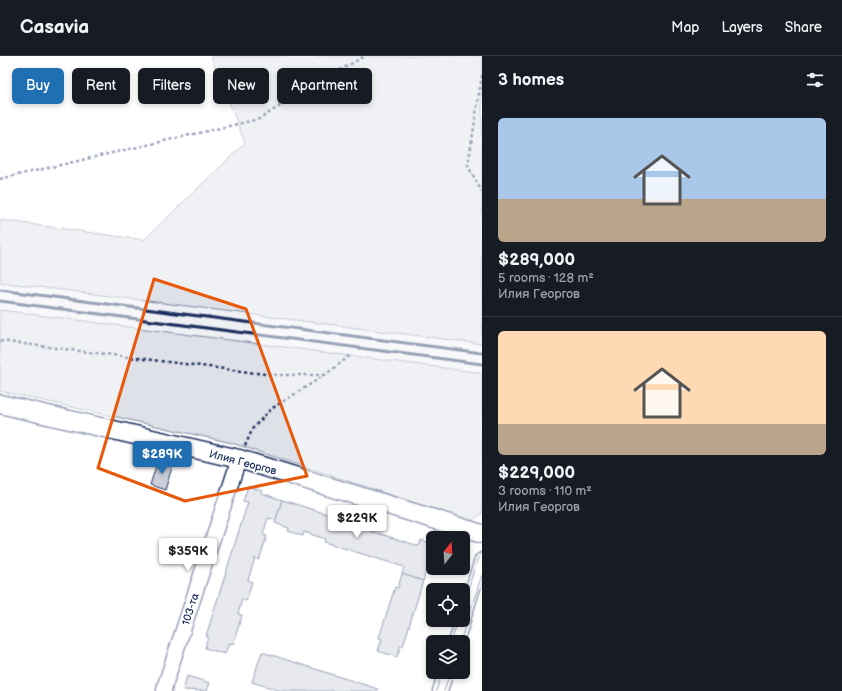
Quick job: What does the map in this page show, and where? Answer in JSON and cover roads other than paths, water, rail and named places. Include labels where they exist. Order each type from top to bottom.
[{"type":"street","name":"Илия Георгов","points":[[0,404],[239,459],[482,534]]},
{"type":"street","name":"103-та","points":[[164,691],[239,459]]},
{"type":"street","points":[[470,598],[482,560]]},
{"type":"street","points":[[440,691],[444,679]]},
{"type":"tram line","points":[[470,583],[477,560],[482,552]]},
{"type":"tram line","points":[[462,635],[482,575]]},
{"type":"tram line","points":[[453,635],[456,627]]},
{"type":"tram line","points":[[436,691],[440,679]]},
{"type":"tram line","points":[[444,691],[448,679]]},
{"type":"railway","points":[[0,290],[482,353]]},
{"type":"railway","points":[[0,301],[482,364]]}]
